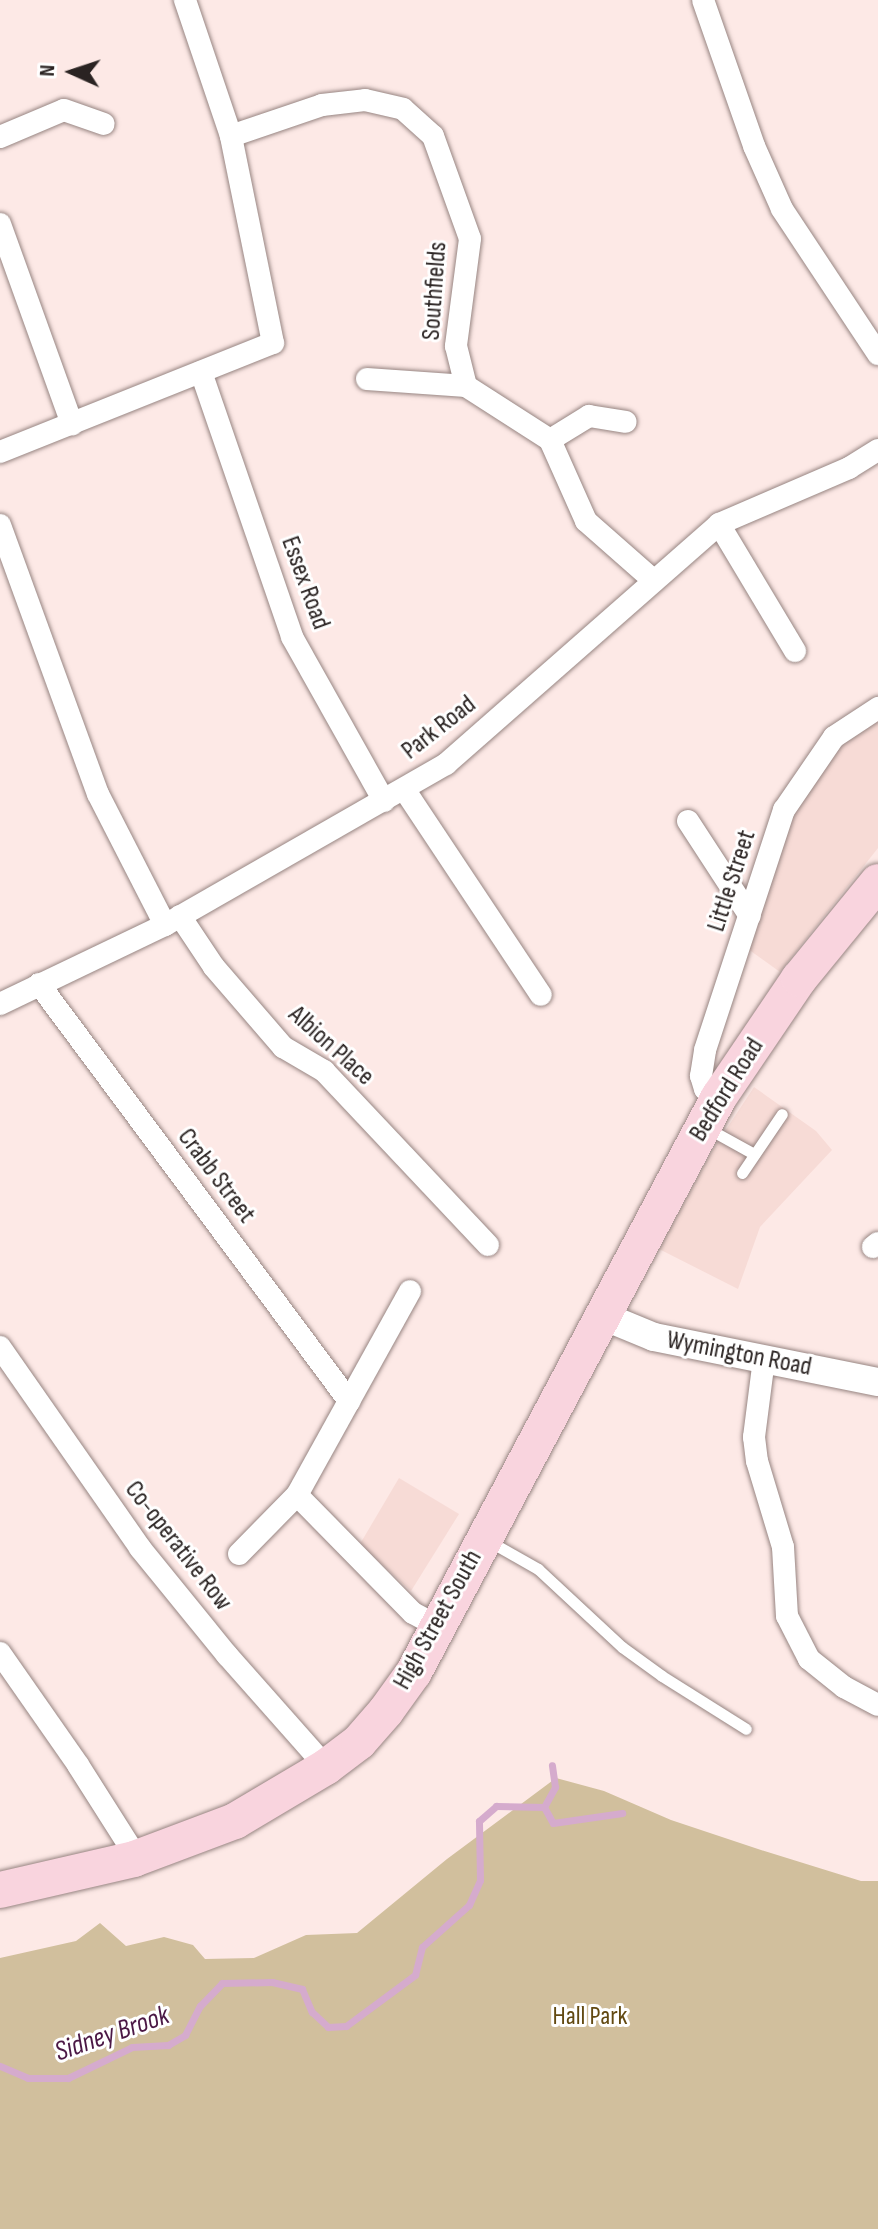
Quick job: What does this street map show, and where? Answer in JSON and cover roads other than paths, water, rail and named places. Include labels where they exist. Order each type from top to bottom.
[{"type":"main road","name":"Bedford Road","points":[[603,1316],[711,1111],[799,979],[878,882]]},
{"type":"main road","name":"High Street South","points":[[0,1890],[134,1859],[235,1821],[326,1767],[359,1742],[414,1672],[603,1316]]},
{"type":"street","points":[[0,452],[273,343],[231,136],[185,0]]},
{"type":"street","points":[[703,0],[754,146],[782,209],[878,354]]},
{"type":"street","name":"Southfields","points":[[231,136],[322,105],[365,100],[403,109],[433,136],[470,239],[456,346],[466,386]]},
{"type":"street","points":[[0,137],[64,110],[104,124]]},
{"type":"street","points":[[0,224],[72,424]]},
{"type":"street","name":"Essex Road","points":[[201,372],[292,637],[384,801]]},
{"type":"street","points":[[367,379],[466,386],[550,440],[586,521],[653,580]]},
{"type":"street","points":[[550,440],[589,416],[626,422]]},
{"type":"street","name":"Park Road","points":[[0,1004],[172,920],[446,764],[719,524],[849,468],[878,450]]},
{"type":"street","points":[[719,524],[795,651]]},
{"type":"street","name":"Albion Place","points":[[0,525],[5,558],[98,794],[172,920],[283,1047],[324,1071],[488,1245]]},
{"type":"street","name":"Little Street","points":[[711,1111],[701,1076],[705,1050],[784,810],[834,737],[878,708]]},
{"type":"street","points":[[404,789],[541,995]]},
{"type":"street","points":[[688,821],[750,916]]},
{"type":"street","name":"Crabb Street","points":[[39,984],[349,1401]]},
{"type":"street","points":[[239,1554],[297,1495],[410,1291]]},
{"type":"street","name":"Wymington Road","points":[[603,1316],[654,1337],[878,1382]]},
{"type":"street","name":"Co-operative Row","points":[[0,1347],[140,1548],[227,1655],[326,1767]]},
{"type":"street","points":[[764,1359],[754,1437],[757,1461],[783,1547],[787,1616],[809,1659],[844,1687],[878,1705]]},
{"type":"street","points":[[297,1495],[413,1613],[437,1626]]},
{"type":"street","points":[[0,1653],[78,1765],[130,1847],[134,1859]]},
{"type":"lane","points":[[711,1111],[754,1154]]},
{"type":"lane","points":[[742,1173],[782,1114]]},
{"type":"lane","points":[[483,1538],[538,1569],[622,1647],[746,1729]]},
{"type":"waterway","points":[[544,1807],[555,1787],[552,1765]]},
{"type":"waterway","name":"Sidney Brook","points":[[0,2066],[28,2078],[68,2078],[132,2047],[168,2045],[185,2035],[200,2006],[222,1983],[272,1982],[302,1989],[312,2012],[328,2027],[346,2026],[415,1975],[422,1947],[469,1905],[480,1880],[479,1821],[496,1806],[544,1807],[553,1823],[622,1813]]},
{"type":"park label","name":"Hall Park","points":[[590,2017]]}]
